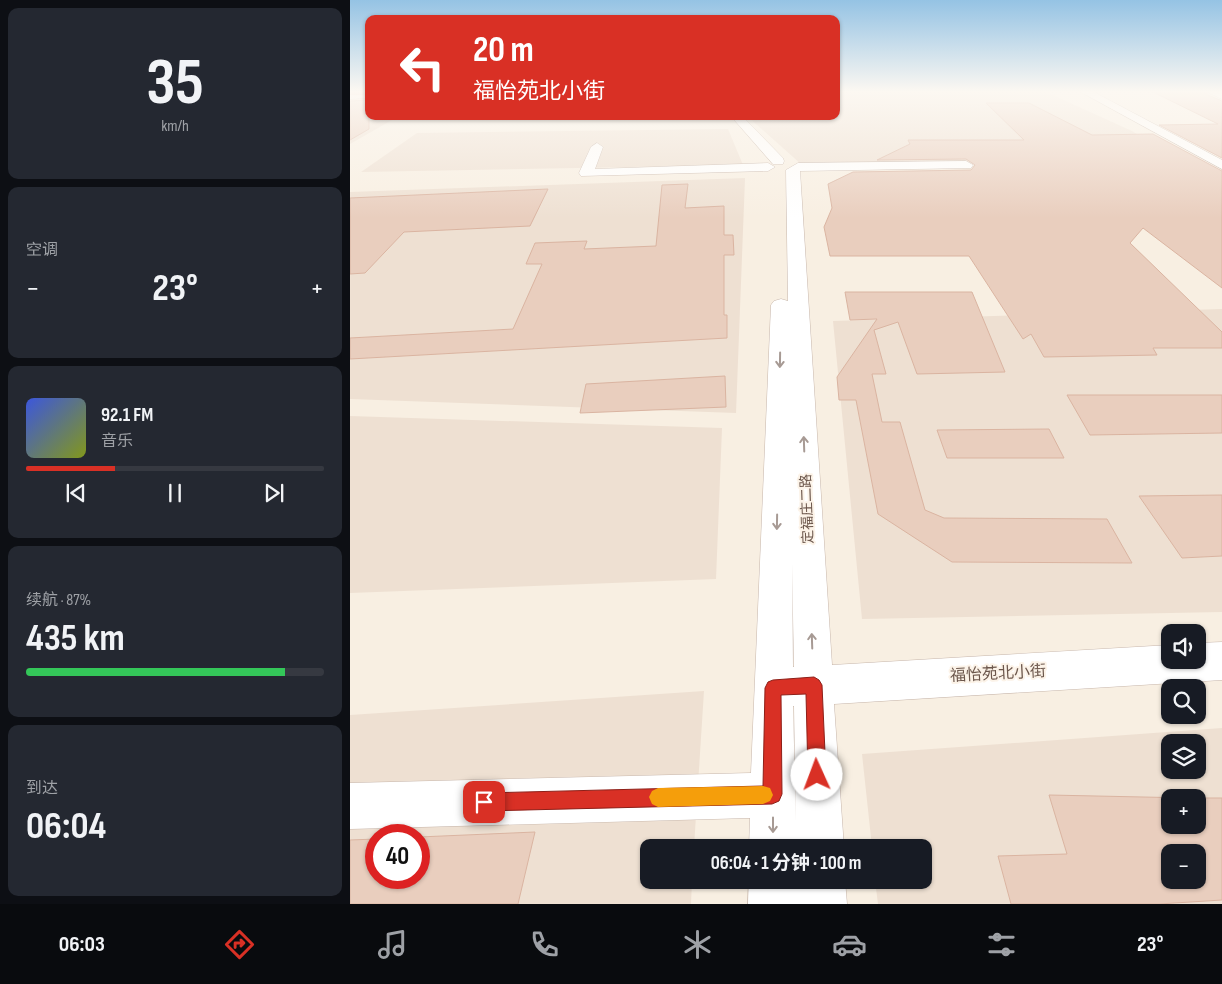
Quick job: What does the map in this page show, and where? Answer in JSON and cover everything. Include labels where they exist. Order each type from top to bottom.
[{"type":"street","points":[[752,133],[784,167]]},
{"type":"street","points":[[1163,133],[1222,165]]},
{"type":"street","points":[[597,148],[586,172],[966,165]]},
{"type":"street","name":"定福庄二路","points":[[784,167],[814,685],[820,839]]},
{"type":"street","name":"定福庄二路","points":[[773,839],[773,688],[784,167]]},
{"type":"street","name":"福怡苑北小街","points":[[773,688],[1222,661]]},
{"type":"street","points":[[350,806],[772,794]]},
{"type":"street","points":[[773,889],[773,904]]},
{"type":"street","points":[[821,889],[822,904]]},
{"type":"shaded area","points":[[350,133],[369,133],[350,144]]},
{"type":"shaded area","points":[[417,133],[730,133],[743,165],[361,172]]},
{"type":"shaded area","points":[[766,133],[1136,133],[1180,160],[802,165]]},
{"type":"shaded area","points":[[745,178],[736,413],[350,399],[350,192]]},
{"type":"shaded area","points":[[1222,309],[1222,612],[862,619],[833,321]]},
{"type":"shaded area","points":[[350,416],[722,428],[716,579],[350,593]]},
{"type":"shaded area","points":[[704,691],[695,839],[640,839],[640,889],[692,889],[691,904],[350,904],[350,715]]},
{"type":"shaded area","points":[[1222,728],[1222,904],[878,904],[876,889],[932,889],[932,839],[871,839],[862,754]]},
{"type":"building","points":[[350,133],[362,133],[350,140]]},
{"type":"building","points":[[1017,133],[1153,134],[1222,171],[1222,288],[1143,228],[1130,243],[1222,332],[1222,348],[1153,348],[1157,355],[1044,357],[1031,334],[1023,339],[969,256],[830,256],[824,227],[832,208],[828,184],[853,172],[971,170],[975,165],[966,159],[877,160],[910,144],[908,140],[1024,140]]},
{"type":"building","points":[[1175,133],[1222,133],[1222,158]]},
{"type":"building","points":[[688,184],[685,208],[724,206],[724,235],[733,235],[734,255],[724,255],[724,315],[727,315],[727,338],[350,359],[350,338],[513,329],[542,264],[526,264],[535,243],[587,241],[584,249],[656,246],[662,185]]},
{"type":"building","points":[[548,189],[530,226],[404,232],[365,273],[350,274],[350,198]]},
{"type":"building","points":[[845,292],[972,292],[1005,372],[917,374],[898,322],[874,330],[886,374],[872,374],[882,422],[900,422],[925,510],[944,518],[1107,519],[1132,563],[952,562],[878,514],[856,400],[839,400],[837,377],[877,319],[850,320]]},
{"type":"building","points":[[725,376],[726,407],[580,413],[586,384]]},
{"type":"building","points":[[1067,395],[1222,395],[1222,433],[1090,435]]},
{"type":"building","points":[[1049,429],[1064,458],[947,458],[937,430]]},
{"type":"building","points":[[1222,495],[1222,556],[1182,558],[1139,496]]},
{"type":"building","points":[[1049,795],[1161,797],[1161,834],[1206,834],[1206,798],[1222,798],[1222,900],[1159,904],[1011,904],[998,856],[1067,854]]},
{"type":"building","points":[[535,832],[518,904],[350,904],[350,840],[365,839],[365,889],[430,889],[430,837]]},
{"type":"slow traffic","points":[[658,797],[763,795]]},
{"type":"route","points":[[484,802],[772,794],[773,688],[814,685],[817,775]]}]
